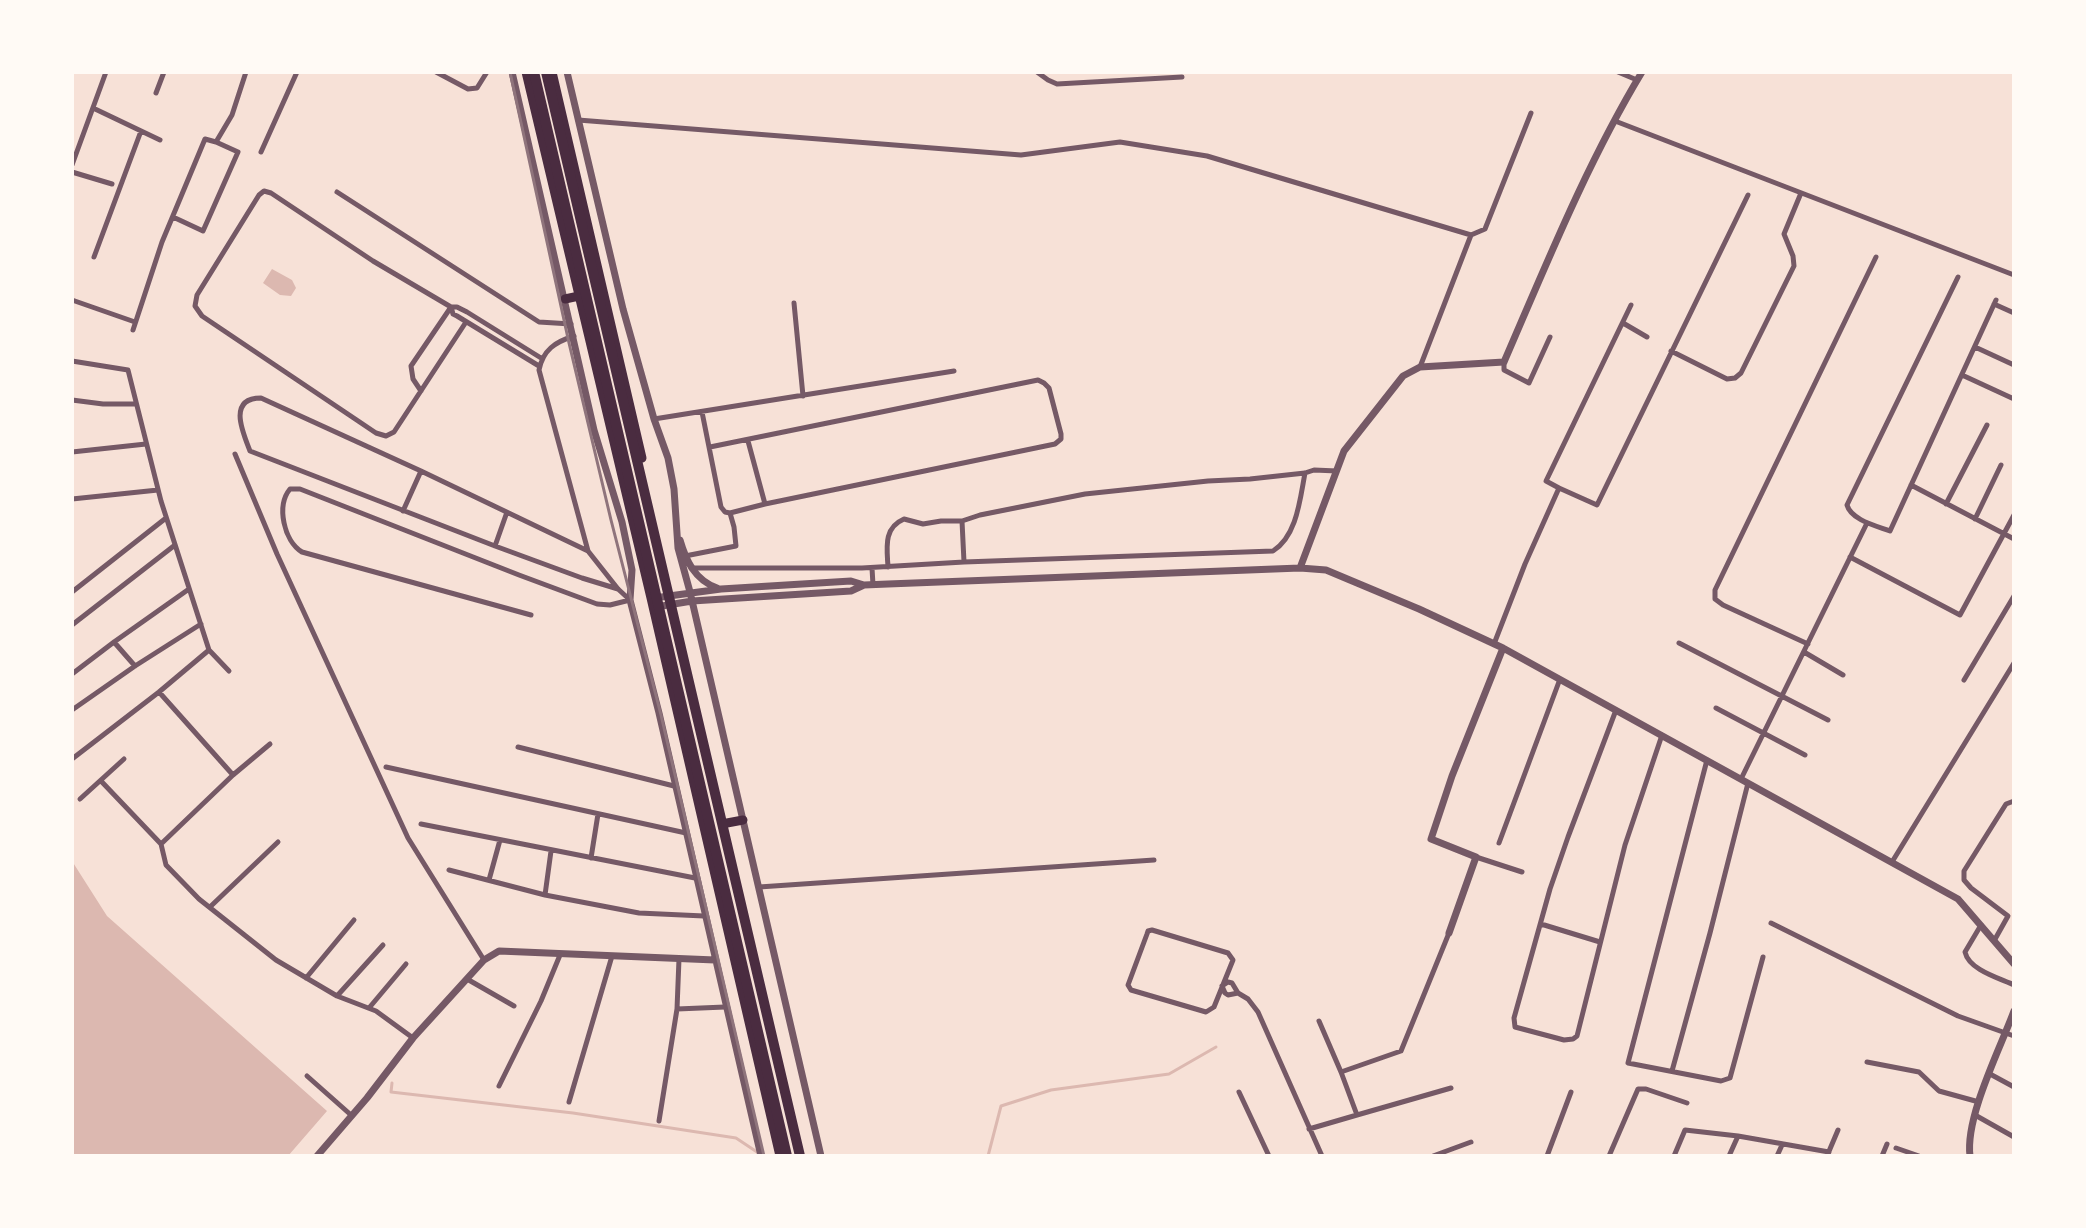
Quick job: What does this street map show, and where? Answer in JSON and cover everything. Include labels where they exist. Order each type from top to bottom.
[{"type":"highway","points":[[526,72],[780,1156]]},
{"type":"highway","points":[[534,72],[787,1156]]},
{"type":"highway","points":[[546,72],[800,1156]]},
{"type":"highway","points":[[552,72],[804,1156]]},
{"type":"highway","points":[[565,298],[579,296]]},
{"type":"highway","points":[[727,823],[743,820]]},
{"type":"street","points":[[72,165],[106,72]]},
{"type":"street","points":[[156,93],[164,72]]},
{"type":"street","points":[[216,142],[232,115],[246,72]]},
{"type":"street","points":[[261,152],[297,72]]},
{"type":"street","points":[[436,72],[468,89],[477,88],[487,72]]},
{"type":"street","points":[[512,72],[594,430],[622,522],[632,570],[630,600],[659,713],[695,878],[760,1153]]},
{"type":"street","points":[[567,72],[623,309],[654,419],[668,458],[674,489],[678,548],[821,1156]]},
{"type":"street","points":[[1037,72],[1048,81],[1057,84],[1182,77]]},
{"type":"street","points":[[1618,72],[1637,80]]},
{"type":"street","points":[[1550,337],[1529,383],[1504,370],[1504,362],[1563,226],[1642,72]]},
{"type":"street","points":[[93,108],[160,140]]},
{"type":"street","points":[[578,120],[1021,155],[1120,142],[1207,156],[1471,235],[1485,229],[1532,113]]},
{"type":"street","points":[[1615,121],[2014,275]]},
{"type":"street","points":[[94,257],[141,131]]},
{"type":"street","points":[[133,330],[162,242],[205,139],[238,152],[203,231],[173,217]]},
{"type":"street","points":[[72,172],[112,184]]},
{"type":"street","points":[[466,322],[394,432],[386,436],[376,433],[201,316],[195,306],[197,296],[259,195],[264,191],[271,193],[373,261],[451,307],[467,312],[541,358]]},
{"type":"street","points":[[337,192],[539,322],[571,324]]},
{"type":"street","points":[[1671,351],[1727,379],[1735,378],[1741,373],[1794,266],[1784,234],[1801,193]]},
{"type":"street","points":[[1631,305],[1546,481],[1597,505],[1748,195]]},
{"type":"street","points":[[1420,367],[1471,235]]},
{"type":"street","points":[[1808,644],[1723,605],[1715,599],[1715,590],[1876,257]]},
{"type":"street","points":[[1958,277],[1847,505],[1848,510],[1867,523],[1890,531],[1995,302],[2014,313]]},
{"type":"street","points":[[72,300],[135,322]]},
{"type":"street","points":[[794,303],[803,396]]},
{"type":"street","points":[[451,307],[453,314],[539,366]]},
{"type":"street","points":[[421,391],[413,379],[411,366],[451,307]]},
{"type":"street","points":[[1623,323],[1647,337]]},
{"type":"street","points":[[574,336],[555,342],[541,358],[539,370],[588,551],[630,600]]},
{"type":"street","points":[[1975,347],[2014,365]]},
{"type":"street","points":[[72,361],[128,370],[166,518],[209,650],[229,671]]},
{"type":"street","points":[[1300,568],[1344,451],[1402,378],[1420,367],[1504,362]]},
{"type":"street","points":[[654,419],[954,371]]},
{"type":"street","points":[[1962,375],[2014,399]]},
{"type":"street","points":[[702,412],[721,507],[725,512],[730,513],[1055,444],[1061,439],[1061,434],[1049,388],[1044,382],[1038,380],[710,447]]},
{"type":"street","points":[[588,551],[261,398],[252,399],[242,409],[240,424],[250,451],[495,546],[582,578],[618,588]]},
{"type":"street","points":[[72,400],[103,404],[136,404]]},
{"type":"street","points":[[1946,504],[1987,424]]},
{"type":"street","points":[[748,441],[765,504]]},
{"type":"street","points":[[72,452],[146,444]]},
{"type":"street","points":[[235,454],[277,554],[408,838],[484,960]]},
{"type":"street","points":[[1975,519],[2001,465]]},
{"type":"street","points":[[888,567],[887,537],[895,524],[904,519],[923,524],[962,520],[1085,494],[1208,481],[1250,479],[1314,470],[1337,471]]},
{"type":"street","points":[[403,511],[421,471]]},
{"type":"street","points":[[691,568],[872,568],[964,562],[1273,551],[1287,538],[1298,509],[1305,473]]},
{"type":"street","points":[[1911,485],[2014,539]]},
{"type":"street","points":[[1494,644],[1559,488]]},
{"type":"street","points":[[531,615],[302,552],[295,548],[288,536],[284,520],[285,495],[290,489],[300,489],[597,604],[610,605],[630,600]]},
{"type":"street","points":[[72,499],[158,490]]},
{"type":"street","points":[[495,546],[507,512]]},
{"type":"street","points":[[685,556],[736,546],[730,513]]},
{"type":"street","points":[[1850,558],[1960,615],[2014,515]]},
{"type":"street","points":[[72,592],[166,518]]},
{"type":"street","points":[[962,520],[964,562]]},
{"type":"street","points":[[1672,1071],[1707,944],[1745,781],[1764,733],[1867,523]]},
{"type":"street","points":[[677,529],[691,568],[703,580],[721,589]]},
{"type":"street","points":[[72,625],[175,545]]},
{"type":"street","points":[[872,568],[873,585]]},
{"type":"street","points":[[652,603],[690,592],[851,581],[873,585],[1300,568],[1326,570],[1419,609],[1503,648],[1958,898],[2014,964]]},
{"type":"street","points":[[675,598],[692,601],[851,591],[864,585]]},
{"type":"street","points":[[72,674],[189,589]]},
{"type":"street","points":[[1964,680],[2014,596]]},
{"type":"street","points":[[72,710],[201,624]]},
{"type":"street","points":[[114,642],[135,666]]},
{"type":"street","points":[[1679,644],[1828,720]]},
{"type":"street","points":[[1503,648],[1452,776],[1431,839],[1522,872]]},
{"type":"street","points":[[72,759],[209,650]]},
{"type":"street","points":[[1804,652],[1844,675]]},
{"type":"street","points":[[1892,862],[2014,663]]},
{"type":"street","points":[[1499,843],[1560,679]]},
{"type":"street","points":[[159,692],[233,775]]},
{"type":"street","points":[[1716,708],[1806,755]]},
{"type":"street","points":[[1616,710],[1568,837],[1514,1018],[1515,1027],[1564,1040],[1577,1036],[1625,845],[1662,735]]},
{"type":"street","points":[[161,844],[233,775],[270,744]]},
{"type":"street","points":[[518,747],[674,786]]},
{"type":"street","points":[[80,799],[124,759]]},
{"type":"street","points":[[1707,760],[1628,1063],[1721,1081],[1730,1078],[1762,957]]},
{"type":"street","points":[[386,767],[686,833]]},
{"type":"street","points":[[101,781],[161,844],[166,865],[200,899],[276,960],[337,996],[376,1011],[413,1038]]},
{"type":"street","points":[[1994,941],[2011,917],[1971,888],[1964,880],[1964,871],[2006,804],[2014,801]]},
{"type":"street","points":[[591,858],[598,814]]},
{"type":"street","points":[[421,824],[695,878]]},
{"type":"street","points":[[489,880],[500,840]]},
{"type":"street","points":[[211,906],[278,842]]},
{"type":"street","points":[[544,895],[551,851]]},
{"type":"street","points":[[1341,1072],[1401,1051],[1449,933],[1476,857]]},
{"type":"street","points":[[759,887],[1154,860]]},
{"type":"street","points":[[449,870],[544,895],[639,913],[704,916]]},
{"type":"street","points":[[306,978],[354,920]]},
{"type":"street","points":[[1771,923],[1958,1016],[2014,1036]]},
{"type":"street","points":[[1541,924],[1600,942]]},
{"type":"street","points":[[1981,925],[1965,952],[1967,959],[1975,966],[2014,985]]},
{"type":"street","points":[[1238,993],[1228,995],[1222,986],[1233,960],[1228,953],[1152,930],[1148,931],[1128,986],[1136,993],[1206,1012],[1214,1007],[1222,986],[1228,982],[1232,983],[1238,993],[1248,999],[1258,1012],[1322,1156]]},
{"type":"street","points":[[337,996],[383,945]]},
{"type":"street","points":[[317,1156],[413,1038],[484,960],[499,951],[715,960]]},
{"type":"street","points":[[498,1086],[541,1001],[560,954]]},
{"type":"street","points":[[569,1102],[612,956]]},
{"type":"street","points":[[659,1121],[677,1009],[679,959]]},
{"type":"street","points":[[369,1008],[406,964]]},
{"type":"street","points":[[467,979],[514,1006]]},
{"type":"street","points":[[677,1009],[725,1007]]},
{"type":"street","points":[[1969,1155],[1970,1134],[1979,1102],[2014,1011]]},
{"type":"street","points":[[1319,1021],[1357,1115]]},
{"type":"street","points":[[1867,1062],[1919,1072],[1939,1091],[1979,1102]]},
{"type":"street","points":[[1990,1074],[2014,1087]]},
{"type":"street","points":[[307,1076],[351,1115]]},
{"type":"street","points":[[1309,1129],[1451,1088]]},
{"type":"street","points":[[1609,1156],[1638,1089],[1646,1089],[1687,1103]]},
{"type":"street","points":[[1239,1092],[1269,1156]]},
{"type":"street","points":[[1547,1156],[1571,1092]]},
{"type":"street","points":[[1975,1115],[2014,1137]]},
{"type":"street","points":[[1674,1156],[1685,1130],[1738,1136],[1828,1154],[1838,1130]]},
{"type":"street","points":[[1729,1156],[1738,1136]]},
{"type":"street","points":[[1433,1156],[1471,1142]]},
{"type":"street","points":[[1882,1156],[1887,1144]]},
{"type":"street","points":[[1777,1156],[1782,1145]]},
{"type":"street","points":[[1896,1148],[1919,1156]]},
{"type":"shaded area","points":[[272,269],[292,280],[296,288],[291,296],[280,295],[263,283]]},
{"type":"shaded area","points":[[72,861],[107,916],[327,1111],[288,1156],[72,1156]]},
{"type":"waterway","points":[[988,1156],[1001,1106],[1051,1090],[1169,1074],[1216,1047]]},
{"type":"waterway","points":[[392,1083],[391,1092],[573,1113],[736,1138],[760,1154]]},
{"type":"railway","points":[[510,72],[569,343],[661,715],[764,1156]]}]
